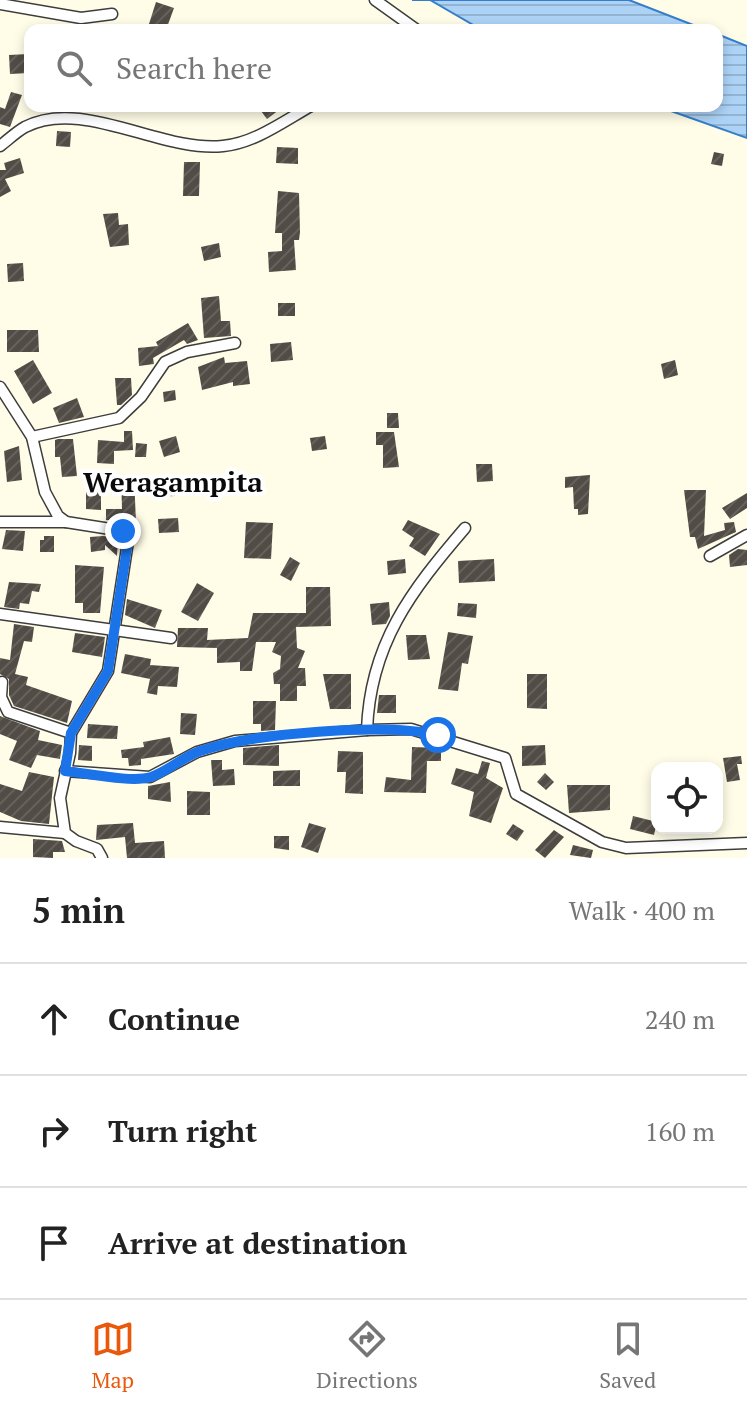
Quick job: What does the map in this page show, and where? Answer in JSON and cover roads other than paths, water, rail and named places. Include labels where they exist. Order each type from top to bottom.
[{"type":"street","points":[[375,0],[409,24]]},
{"type":"street","points":[[0,4],[81,18],[112,14]]},
{"type":"street","points":[[0,146],[26,127],[55,119],[85,121],[190,144],[221,147],[247,141],[300,112]]},
{"type":"street","points":[[32,437],[119,418],[141,397],[165,362],[187,352],[235,343]]},
{"type":"street","points":[[0,387],[32,437],[45,492],[58,516],[66,522]]},
{"type":"street","points":[[0,522],[66,522],[123,531],[129,535],[108,671],[71,733],[60,798],[65,833]]},
{"type":"street","points":[[367,730],[368,691],[400,611],[465,528]]},
{"type":"street","points":[[710,556],[747,535]]},
{"type":"street","points":[[0,614],[113,633],[171,638]]},
{"type":"street","points":[[2,682],[1,697],[8,712],[71,733]]},
{"type":"street","points":[[65,771],[150,777],[197,752],[235,741],[411,729],[505,758],[516,794],[602,842],[651,850],[747,843]]},
{"type":"street","points":[[0,827],[65,833],[97,849],[102,858]]},
{"type":"water","points":[[430,0],[629,0],[691,24],[472,24]]},
{"type":"water","points":[[723,36],[747,46],[747,138],[674,112],[723,112]]},
{"type":"district","name":"Weragampita","points":[[173,481]]}]
